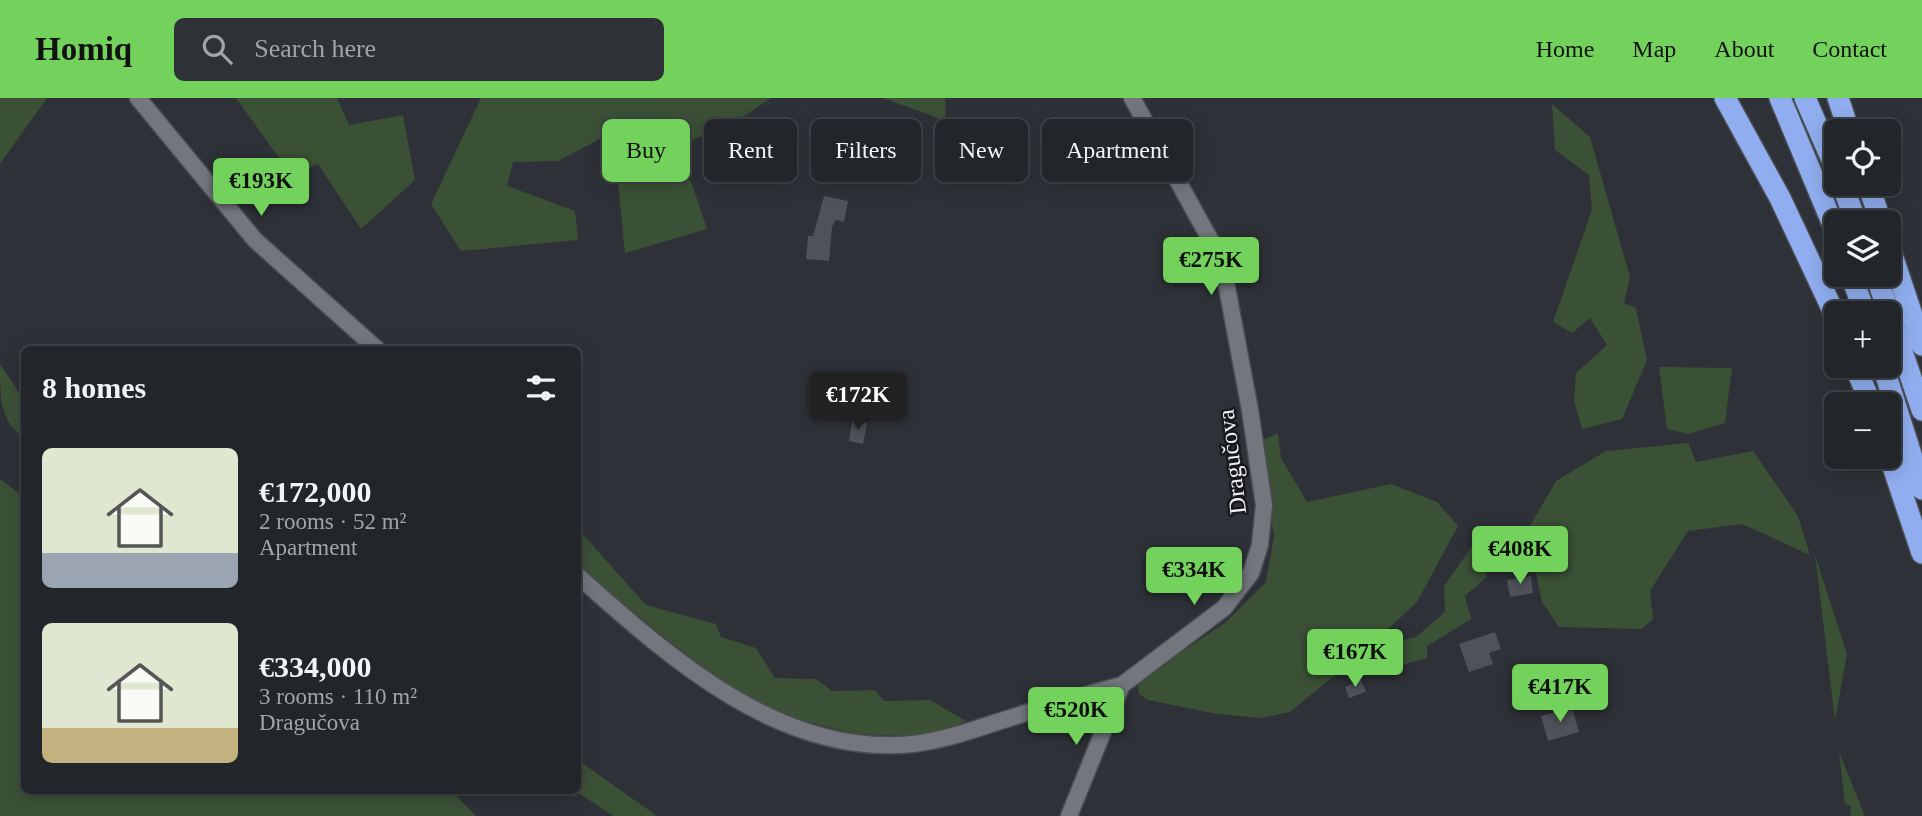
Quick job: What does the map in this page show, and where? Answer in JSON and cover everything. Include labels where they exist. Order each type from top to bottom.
[{"type":"highway","points":[[1725,98],[1780,198],[1828,301]]},
{"type":"highway","points":[[1780,98],[1827,210]]},
{"type":"highway","points":[[1805,98],[1824,142]]},
{"type":"highway","points":[[1838,98],[1845,119]]},
{"type":"highway","points":[[1901,282],[1922,345]]},
{"type":"highway","points":[[1880,287],[1922,410]]},
{"type":"highway","points":[[1887,378],[1922,489]]},
{"type":"highway","points":[[1894,469],[1922,553]]},
{"type":"street","points":[[138,98],[255,240],[373,346]]},
{"type":"street","name":"Dragučova","points":[[1122,685],[1224,608],[1251,573],[1260,545],[1264,505],[1222,261],[1132,98]]},
{"type":"street","points":[[581,579],[667,653],[737,702],[791,726],[831,736],[878,745],[914,744],[953,736],[1122,685]]},
{"type":"street","points":[[1069,816],[1122,685]]},
{"type":"green space","points":[[0,98],[47,98],[0,164]]},
{"type":"green space","points":[[236,98],[337,98],[349,125],[403,115],[415,180],[361,229],[318,164],[292,176]]},
{"type":"green space","points":[[481,98],[771,98],[740,119],[704,119],[704,135],[690,141],[690,119],[602,119],[602,138],[558,161],[513,162],[507,186],[575,211],[578,240],[461,251],[431,204]]},
{"type":"green space","points":[[883,98],[945,98],[946,119]]},
{"type":"green space","points":[[1552,104],[1590,137],[1630,277],[1624,303],[1636,308],[1647,360],[1622,419],[1582,429],[1574,401],[1576,373],[1607,345],[1590,318],[1572,333],[1553,322],[1592,210],[1589,175],[1555,150]]},
{"type":"green space","points":[[690,179],[707,229],[625,253],[618,182],[690,182]]},
{"type":"green space","points":[[0,364],[21,396],[21,435],[6,416],[0,388]]},
{"type":"green space","points":[[1659,367],[1732,368],[1725,423],[1688,434],[1667,429]]},
{"type":"green space","points":[[1278,433],[1281,458],[1307,502],[1391,484],[1437,502],[1458,526],[1417,602],[1363,652],[1290,712],[1262,718],[1217,714],[1148,700],[1139,694],[1137,681],[1225,623],[1266,582],[1274,536],[1259,442]]},
{"type":"green space","points":[[1688,443],[1696,462],[1753,451],[1798,516],[1810,555],[1742,524],[1688,531],[1650,591],[1653,619],[1642,629],[1559,627],[1542,602],[1527,531],[1556,481],[1606,451]]},
{"type":"green space","points":[[0,479],[21,495],[21,794],[455,794],[476,816],[0,816]]},
{"type":"green space","points":[[581,532],[646,605],[716,624],[721,637],[756,648],[775,678],[816,679],[832,691],[875,690],[884,701],[930,700],[966,721],[930,737],[854,734],[790,717],[731,691],[581,569]]},
{"type":"green space","points":[[1480,535],[1487,577],[1465,596],[1471,619],[1427,646],[1427,658],[1346,680],[1391,643],[1416,637],[1445,612],[1444,586]]},
{"type":"green space","points":[[1815,555],[1847,654],[1835,720]]},
{"type":"green space","points":[[1839,752],[1865,816],[1850,816],[1851,806],[1845,804]]},
{"type":"green space","points":[[581,762],[657,816],[614,816],[580,794]]},
{"type":"building","points":[[824,196],[848,201],[844,222],[836,220],[832,227],[829,261],[806,259],[808,236],[813,236]]},
{"type":"building","points":[[852,421],[867,423],[863,444],[849,441]]},
{"type":"building","points":[[1531,576],[1533,593],[1510,597],[1507,580]]},
{"type":"building","points":[[1495,632],[1501,649],[1489,653],[1493,664],[1469,672],[1459,644]]},
{"type":"building","points":[[1361,680],[1366,692],[1349,698],[1345,687]]},
{"type":"building","points":[[1572,707],[1579,732],[1548,741],[1541,716]]}]
